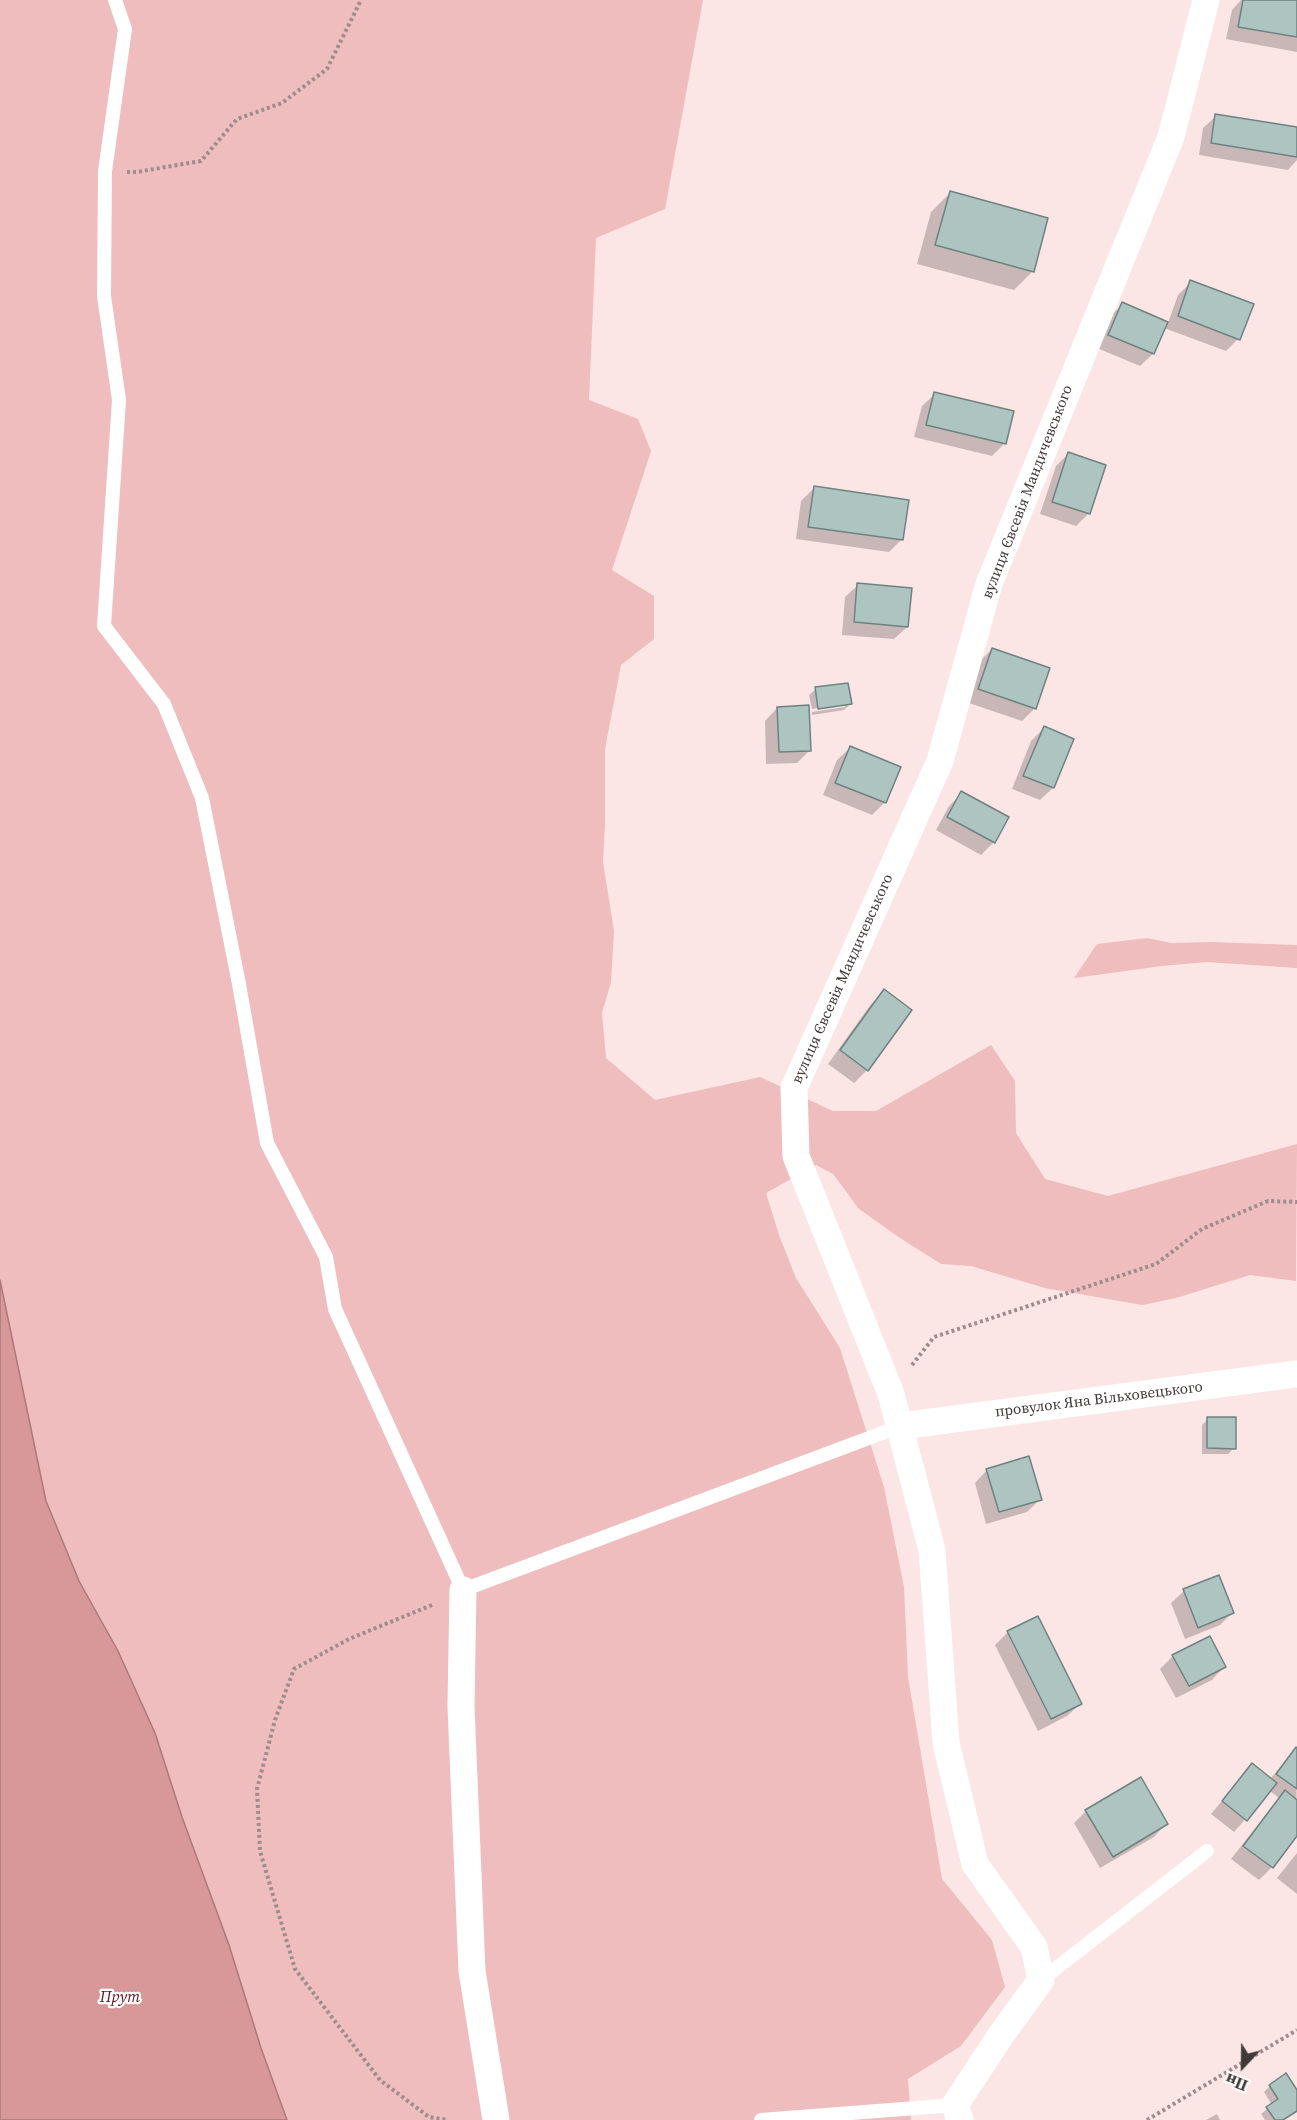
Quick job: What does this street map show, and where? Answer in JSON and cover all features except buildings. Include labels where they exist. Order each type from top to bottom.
[{"type":"street","name":"вулиця Євсевія Мандичевського","points":[[1041,1980],[1034,1947],[975,1864],[946,1743],[932,1550],[891,1394],[796,1156],[794,1088],[940,761],[989,584],[1171,137],[1206,0]]},
{"type":"street","name":"провулок Яна Вільховецького","points":[[901,1426],[1297,1374]]},
{"type":"street","points":[[463,1590],[461,1706],[472,1971],[496,2120]]},
{"type":"street","points":[[958,2113],[1001,2035],[1041,1980]]},
{"type":"lane","points":[[115,0],[125,29],[105,171],[104,296],[119,400],[104,626],[164,704],[202,798],[239,984],[267,1143],[326,1257],[335,1309],[463,1590],[901,1426]]},
{"type":"lane","points":[[1041,1980],[1208,1851]]},
{"type":"lane","points":[[761,2120],[958,2113]]},
{"type":"path","points":[[105,171],[137,172],[201,161],[237,119],[282,103],[327,69],[361,0]]},
{"type":"path","points":[[891,1394],[934,1336],[1156,1264],[1202,1229],[1268,1201],[1297,1202]]},
{"type":"path","points":[[448,2120],[429,2117],[380,2080],[295,1970],[260,1851],[257,1789],[275,1720],[294,1669],[350,1639],[414,1614],[463,1590]]},
{"type":"path","points":[[1147,2120],[1297,2030]]},
{"type":"shaded area","points":[[0,0],[703,0],[665,209],[596,238],[589,400],[638,419],[651,451],[612,570],[654,596],[654,639],[621,665],[605,749],[603,862],[614,931],[611,982],[602,1013],[606,1058],[655,1100],[760,1077],[833,1111],[876,1111],[991,1045],[1015,1081],[1016,1133],[1045,1179],[1108,1196],[1297,1144],[1296,1281],[1250,1275],[1176,1298],[1142,1305],[1045,1288],[971,1266],[941,1264],[859,1209],[833,1174],[816,1165],[766,1193],[796,1278],[840,1348],[884,1487],[904,1587],[908,1677],[942,1879],[992,1940],[1005,1987],[961,2046],[908,2079],[911,2120],[287,2120],[155,1733],[118,1651],[79,1581],[46,1501],[0,1280]]},
{"type":"shaded area","points":[[1147,938],[1171,943],[1297,945],[1297,968],[1207,962],[1074,978],[1097,944]]},
{"type":"water","name":"Прут","points":[[0,1280],[46,1501],[79,1581],[118,1651],[155,1733],[287,2120],[0,2120]]}]
